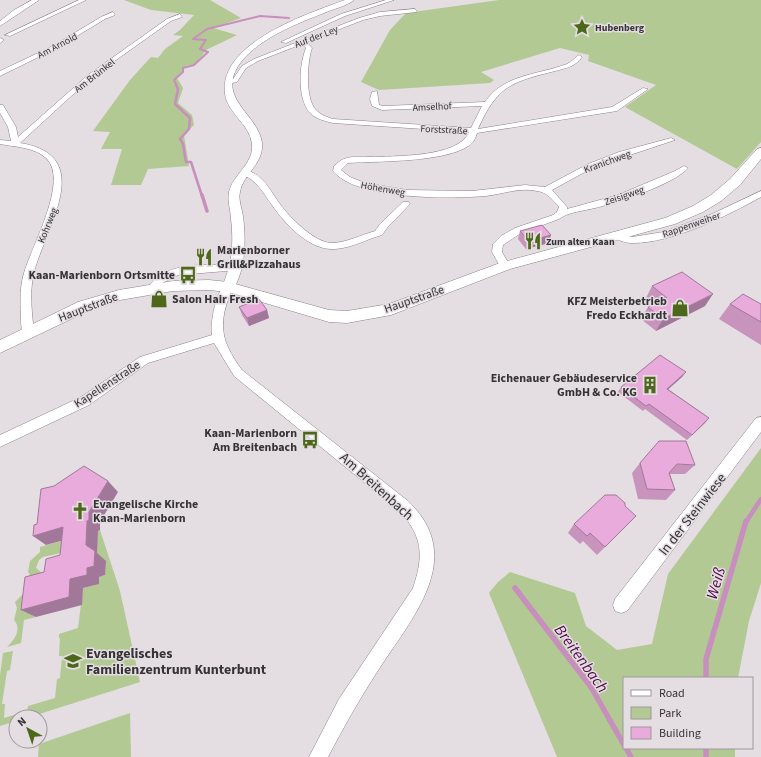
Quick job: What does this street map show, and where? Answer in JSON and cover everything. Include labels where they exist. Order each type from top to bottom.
[{"type":"main road","name":"Hauptstraße","points":[[0,347],[84,306],[119,295],[153,288],[209,285],[228,287],[311,312],[330,316],[347,317],[391,309],[505,266],[670,221],[698,209],[726,190],[761,152]]},
{"type":"street","points":[[0,24],[16,11],[36,0]]},
{"type":"street","points":[[0,40],[10,38],[11,36],[8,36],[83,0]]},
{"type":"street","points":[[228,287],[240,242],[234,193],[236,186],[256,158],[257,144],[255,136],[232,103],[229,94],[228,82],[236,63],[255,45],[280,30],[351,0]]},
{"type":"street","points":[[256,60],[274,47],[315,26],[356,10],[391,0]]},
{"type":"street","name":"Auf der Ley","points":[[228,82],[235,80],[244,67],[256,60],[367,17],[380,14],[415,11]]},
{"type":"street","name":"Am Arnold","points":[[0,74],[55,47],[103,18],[113,14]]},
{"type":"street","name":"Am Brünkel","points":[[15,143],[90,76],[169,20],[180,16]]},
{"type":"street","name":"Forststraße","points":[[303,42],[309,48],[305,58],[306,98],[308,106],[318,116],[333,121],[474,131],[614,109],[645,89]]},
{"type":"street","name":"Höhenweg","points":[[547,190],[536,187],[526,187],[467,194],[402,192],[359,184],[344,178],[337,172],[340,165],[346,161],[419,156],[465,145],[494,94],[508,84],[570,65],[579,57]]},
{"type":"street","name":"Amselhof","points":[[375,92],[374,99],[376,106],[389,108],[488,104]]},
{"type":"street","points":[[0,107],[12,127],[15,143]]},
{"type":"street","name":"Kranichweg","points":[[547,190],[564,178],[601,160],[671,140]]},
{"type":"street","name":"Kohrweg","points":[[0,142],[29,146],[52,160],[60,174],[60,186],[56,202],[30,272],[26,294],[28,333]]},
{"type":"street","name":"Zeisigweg","points":[[561,213],[575,211],[635,192],[678,173],[684,168]]},
{"type":"street","points":[[246,173],[256,176],[278,208],[300,230],[320,244],[328,246],[342,245],[379,233],[383,226],[406,204]]},
{"type":"street","points":[[505,266],[498,252],[498,244],[516,231],[561,213],[563,207],[547,190]]},
{"type":"street","name":"Rappenweiher","points":[[617,236],[630,240],[660,235],[710,219],[761,194]]},
{"type":"street","points":[[153,288],[157,280],[176,272],[234,268]]},
{"type":"street","name":"Am Breitenbach","points":[[228,287],[216,316],[217,338],[226,358],[238,374],[332,447],[396,500],[420,525],[425,538],[427,562],[426,574],[419,593],[345,705],[318,757]]},
{"type":"street","name":"Kapellenstraße","points":[[0,441],[85,401],[144,360],[217,338]]},
{"type":"street","name":"In der Steinwiese","points":[[621,605],[761,422]]},
{"type":"green space","points":[[124,0],[210,0],[241,18],[213,28],[237,35],[206,50],[196,64],[186,66],[177,78],[183,88],[178,103],[192,115],[194,125],[184,135],[189,166],[148,169],[141,185],[111,185],[122,149],[101,149],[110,132],[93,131],[130,80],[151,57],[158,58],[165,49],[183,36],[173,35],[180,30],[194,15],[151,10]]},
{"type":"green space","points":[[499,0],[761,0],[761,142],[737,169],[625,107],[656,85],[588,61],[589,55],[560,48],[481,72],[494,80],[490,83],[379,90],[361,82],[390,30],[406,13]]},
{"type":"green space","points":[[761,448],[761,583],[749,621],[738,677],[623,677],[623,749],[735,749],[735,757],[557,757],[489,593],[498,582],[510,572],[575,593],[586,626],[617,650],[652,644],[668,574]]},
{"type":"green space","points":[[100,530],[120,591],[140,682],[48,711],[48,709],[27,709],[28,706],[55,698],[57,679],[60,678],[62,656],[59,656],[59,634],[78,628],[83,588],[98,584],[99,577],[105,575],[97,554],[97,545],[43,557],[39,560],[36,568],[41,572],[40,578],[30,575],[28,572],[30,561],[40,552],[40,547]]},
{"type":"green space","points":[[23,594],[24,596],[38,601],[36,617],[24,620],[21,643],[7,647],[13,641],[17,630],[14,620],[17,608],[15,602]]},
{"type":"green space","points":[[13,651],[10,670],[7,671],[2,704],[5,704],[4,718],[8,717],[8,724],[0,726],[0,675],[3,653]]},
{"type":"green space","points":[[130,713],[131,757],[38,757],[39,749],[48,749],[48,741]]},
{"type":"building","points":[[542,225],[551,235],[529,241],[520,231]]},
{"type":"building","points":[[682,272],[713,294],[663,319],[648,307],[667,298],[652,286]]},
{"type":"building","points":[[743,294],[761,304],[761,322],[730,304]]},
{"type":"building","points":[[259,299],[267,310],[247,318],[239,307]]},
{"type":"building","points":[[660,355],[686,372],[667,389],[709,418],[692,435],[649,404],[646,406],[621,387]]},
{"type":"building","points":[[659,441],[686,441],[695,465],[677,464],[669,473],[675,490],[647,489],[640,463]]},
{"type":"building","points":[[84,466],[108,481],[89,512],[89,520],[87,521],[86,545],[95,551],[94,566],[87,568],[87,575],[70,579],[69,597],[21,610],[25,577],[44,572],[46,559],[60,555],[63,527],[33,536],[34,525],[37,524],[41,489],[54,486]]},
{"type":"building","points":[[605,495],[616,495],[636,516],[605,547],[590,533],[587,536],[574,524]]},
{"type":"waterway","name":"Breitenbach","points":[[177,86],[174,80],[183,72],[183,68],[194,65],[208,52],[200,49],[206,40],[193,39],[207,29],[260,16],[289,18]]},
{"type":"waterway","name":"Breitenbach","points":[[176,85],[178,89],[175,104],[190,118],[189,129],[180,139],[183,144],[186,162],[191,162],[202,196]]},
{"type":"waterway","name":"Breitenbach","points":[[202,195],[207,211]]},
{"type":"waterway","name":"Weiß","points":[[746,522],[761,499]]},
{"type":"waterway","name":"Weiß","points":[[706,677],[706,659],[746,521]]},
{"type":"waterway","name":"Breitenbach","points":[[515,588],[591,687],[623,743]]},
{"type":"waterway","name":"Breitenbach","points":[[627,749],[631,757]]},
{"type":"waterway","name":"Weiß","points":[[706,749],[706,757]]},
{"type":"place","name":"Hubenberg","points":[[582,27]]},
{"type":"place","name":"Zum alten Kaan","points":[[533,241]]},
{"type":"place","name":"Marienborner Grill&Pizzahaus","points":[[204,257]]},
{"type":"place","name":"Kaan-Marienborn Ortsmitte","points":[[188,275]]},
{"type":"place","name":"Salon Hair Fresh","points":[[159,299]]},
{"type":"place","name":"KFZ Meisterbetrieb Fredo Eckhardt","points":[[680,308]]},
{"type":"place","name":"Eichenauer Gebäudeservice GmbH & Co. KG","points":[[650,385]]},
{"type":"place","name":"Kaan-Marienborn Am Breitenbach","points":[[310,440]]},
{"type":"place","name":"Evangelische Kirche Kaan-Marienborn","points":[[80,511]]},
{"type":"place","name":"Evangelisches Familienzentrum Kunterbunt","points":[[73,661]]}]
